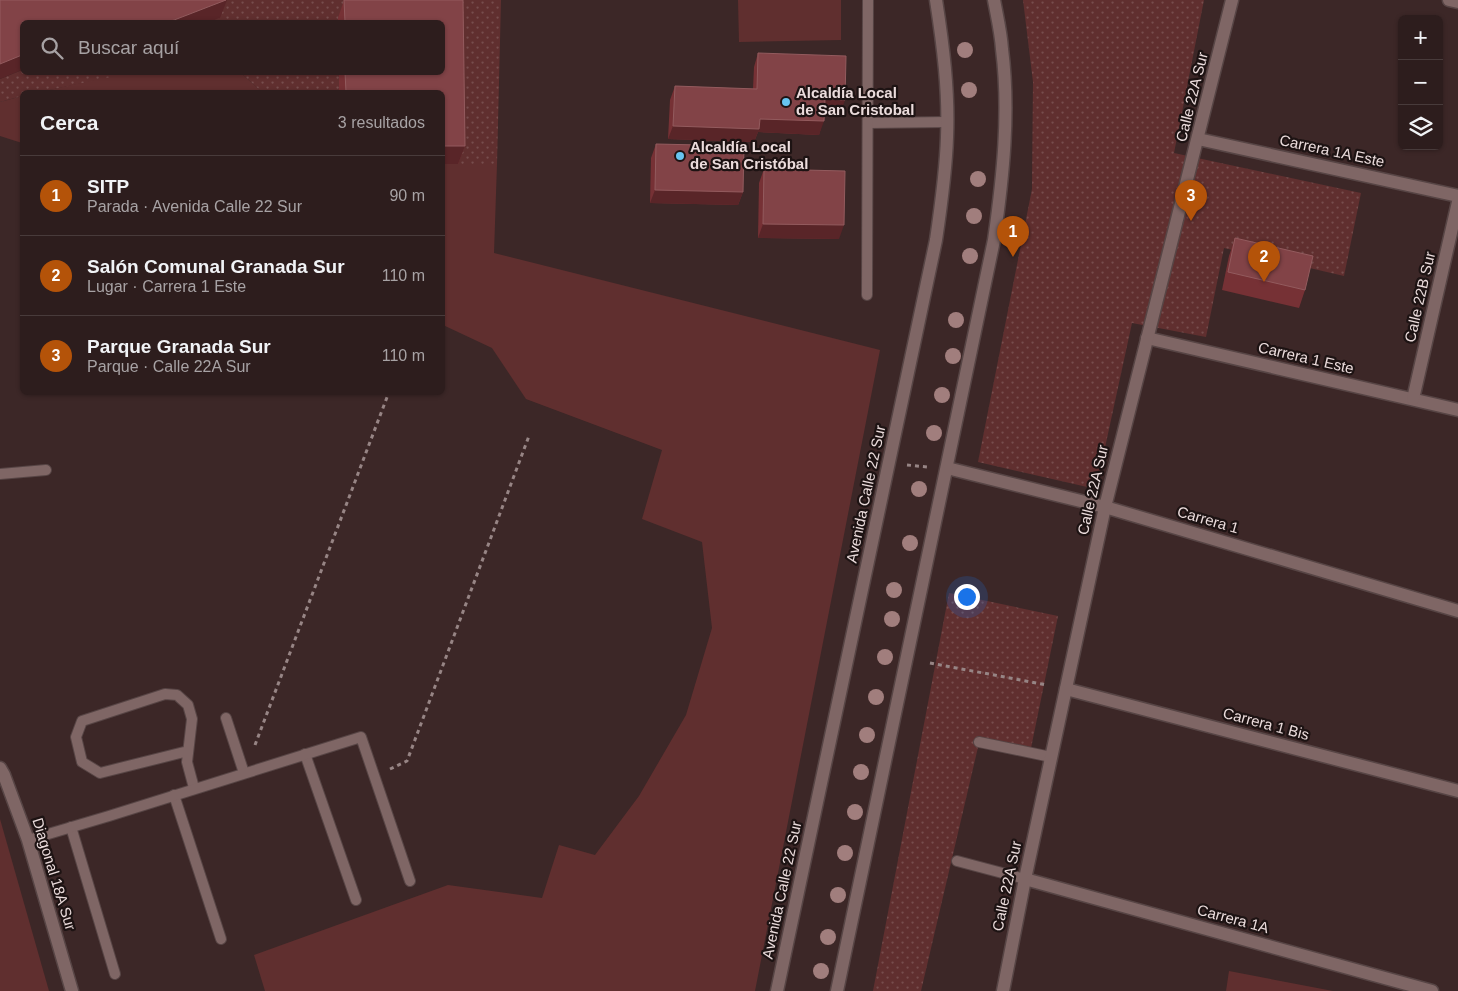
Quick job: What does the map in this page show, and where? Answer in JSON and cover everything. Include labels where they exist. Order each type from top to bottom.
[{"type":"street","name":"Avenida Calle 22 Sur","points":[[777,991],[936,240],[944,189],[947,122],[943,46],[936,0]]},
{"type":"street","points":[[837,991],[994,240],[1005,133],[1002,49],[994,0]]},
{"type":"street","name":"Calle 22A Sur","points":[[1003,991],[1025,878],[1105,507],[1232,0]]},
{"type":"street","points":[[1449,0],[1458,2]]},
{"type":"street","name":"Carrera 1A Este","points":[[1198,139],[1458,196]]},
{"type":"street","name":"Calle 22B Sur","points":[[1413,399],[1458,202]]},
{"type":"street","name":"Carrera 1 Este","points":[[1146,338],[1458,410]]},
{"type":"street","name":"Carrera 1","points":[[947,468],[1105,507],[1458,611]]},
{"type":"street","name":"Carrera 1 Bis","points":[[1066,689],[1458,791]]},
{"type":"street","name":"Diagonal 18A Sur","points":[[0,768],[28,840],[72,991]]},
{"type":"street","name":"Carrera 1A","points":[[1025,878],[1432,991]]},
{"type":"lane","points":[[867,295],[868,0]]},
{"type":"lane","points":[[868,123],[947,122]]},
{"type":"lane","points":[[0,474],[46,470]]},
{"type":"lane","points":[[188,751],[100,773],[82,762],[76,737],[82,721],[165,694],[177,694],[188,705],[192,719],[187,762],[194,788]]},
{"type":"lane","points":[[226,718],[244,773]]},
{"type":"lane","points":[[28,840],[361,737],[410,881]]},
{"type":"lane","points":[[979,742],[1051,758]]},
{"type":"lane","points":[[305,754],[356,900]]},
{"type":"lane","points":[[174,795],[221,939]]},
{"type":"lane","points":[[71,827],[115,974]]},
{"type":"lane","points":[[956,861],[1025,878]]},
{"type":"path","points":[[244,773],[388,395]]},
{"type":"path","points":[[374,777],[407,761],[529,436]]},
{"type":"path","points":[[889,464],[947,468]]},
{"type":"path","points":[[930,663],[1066,689]]},
{"type":"shaded area","points":[[213,0],[501,0],[497,164],[445,164],[445,90],[260,90],[243,75],[445,75],[445,20],[213,20],[220,17]]},
{"type":"shaded area","points":[[738,0],[841,0],[841,40],[739,42]]},
{"type":"shaded area","points":[[1023,0],[1204,0],[1174,153],[1361,193],[1344,276],[1224,248],[1206,337],[1132,323],[1096,489],[978,462],[1032,189],[1033,82]]},
{"type":"shaded area","points":[[20,71],[20,75],[121,75],[49,90],[20,90],[20,97],[0,102],[0,79]]},
{"type":"shaded area","points":[[116,75],[243,75],[260,90],[49,90]]},
{"type":"shaded area","points":[[20,97],[20,142],[0,136],[0,102]]},
{"type":"shaded area","points":[[445,164],[497,164],[494,253],[880,350],[755,991],[265,991],[254,955],[448,885],[542,898],[559,845],[595,855],[639,796],[686,715],[712,628],[702,542],[642,519],[662,450],[526,399],[492,348],[445,326]]},
{"type":"shaded area","points":[[949,593],[1058,616],[1030,753],[979,743],[921,991],[873,991]]},
{"type":"shaded area","points":[[0,819],[49,991],[0,991]]},
{"type":"shaded area","points":[[1229,971],[1333,991],[1226,991]]},
{"type":"building","points":[[0,0],[226,0],[174,20],[20,20],[20,56],[0,64]]},
{"type":"building","points":[[344,0],[463,0],[465,146],[445,146],[445,90],[346,90],[345,75],[445,75],[445,20],[345,20]]},
{"type":"building","points":[[758,53],[846,56],[845,100],[825,99],[824,121],[760,119],[759,129],[673,126],[675,86],[757,89]]},
{"type":"building","points":[[656,144],[744,146],[743,192],[655,190]]},
{"type":"building","points":[[764,169],[845,171],[844,225],[763,224]]},
{"type":"building","points":[[1235,238],[1313,256],[1305,290],[1228,272]]},
{"type":"place","name":"Alcaldía Local de San Cristobal","points":[[786,102]]},
{"type":"place","name":"Alcaldía Local de San Cristóbal","points":[[680,156]]},
{"type":"place","name":"Parque Granada Sur","points":[[1191,221]]},
{"type":"place","name":"SITP","points":[[1013,257]]},
{"type":"place","name":"Salón Comunal Granada Sur","points":[[1264,282]]}]
